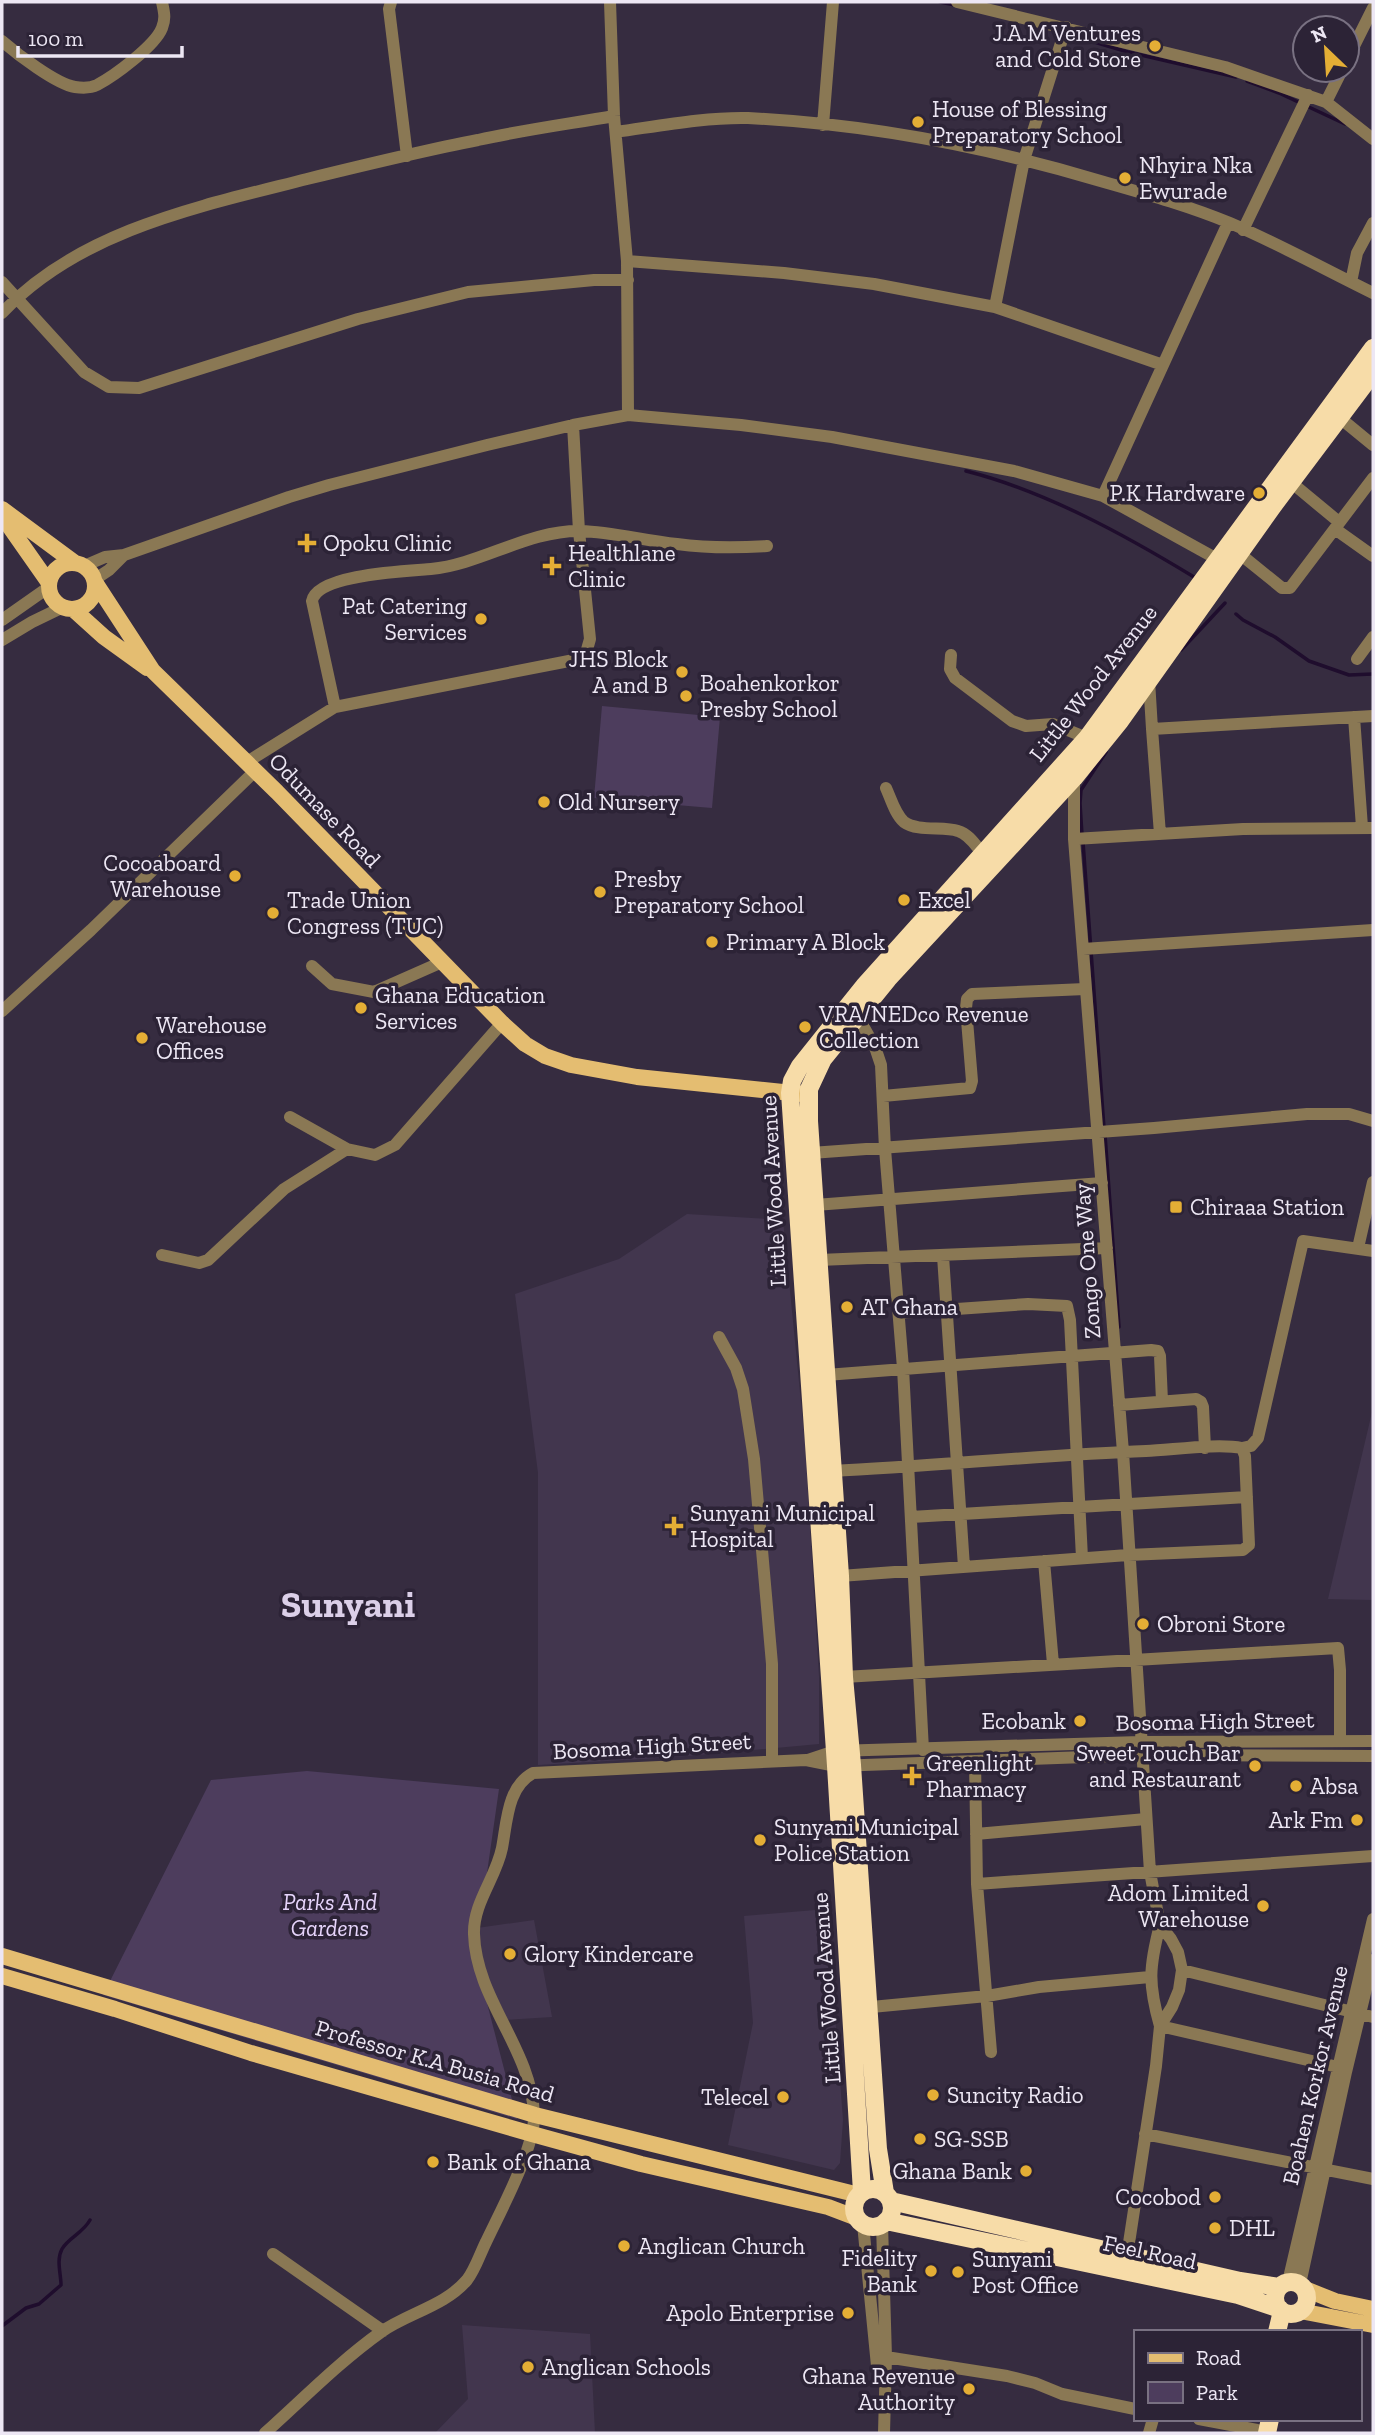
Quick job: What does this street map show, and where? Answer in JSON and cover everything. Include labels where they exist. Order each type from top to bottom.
[{"type":"highway","name":"Little Wood Avenue","points":[[861,2193],[860,2008],[829,1552],[790,1093],[792,1080],[800,1066],[856,996],[1087,738],[1373,348]]},
{"type":"highway","name":"Little Wood Avenue","points":[[826,1517],[831,1471],[808,1094],[812,1078],[823,1059],[888,979],[1073,778],[1120,721],[1373,373]]},
{"type":"highway","name":"Little Wood Avenue","points":[[829,1552],[840,1576],[844,1758]]},
{"type":"highway","name":"Little Wood Avenue","points":[[860,2008],[878,2149],[888,2197]]},
{"type":"highway","points":[[874,2189],[888,2197],[891,2212],[884,2223],[872,2227],[860,2221],[854,2208],[861,2193],[874,2189]]},
{"type":"highway","name":"Feel Road","points":[[888,2197],[1240,2281],[1293,2285]]},
{"type":"highway","name":"Feel Road","points":[[884,2223],[1238,2295],[1289,2316]]},
{"type":"highway","points":[[1293,2285],[1307,2304],[1289,2316],[1275,2295],[1293,2285]]},
{"type":"main road","points":[[2,509],[90,572],[95,590],[87,603],[68,608],[53,599],[49,585],[2,516]]},
{"type":"main road","points":[[49,585],[58,568],[66,564],[79,565]]},
{"type":"main road","name":"Odumase Road","points":[[94,581],[153,671],[251,766],[525,1044],[545,1056],[571,1065],[637,1077],[808,1094]]},
{"type":"main road","name":"Odumase Road","points":[[68,608],[125,654],[153,671]]},
{"type":"main road","name":"Professor K.A Busia Road","points":[[2,1956],[535,2115],[861,2193]]},
{"type":"main road","name":"Professor K.A Busia Road","points":[[2,1976],[251,2053],[532,2134],[828,2207],[860,2221]]},
{"type":"main road","points":[[1293,2285],[1335,2301],[1373,2309]]},
{"type":"main road","points":[[1289,2316],[1373,2325]]},
{"type":"street","points":[[2,41],[60,82],[74,87],[94,87],[128,63],[161,32],[165,19],[162,2]]},
{"type":"street","points":[[391,2],[388,9],[407,156]]},
{"type":"street","points":[[610,2],[614,117],[628,279],[628,415]]},
{"type":"street","points":[[823,125],[833,2]]},
{"type":"street","points":[[957,2],[1226,67],[1326,102],[1373,139]]},
{"type":"street","points":[[1361,32],[1373,8]]},
{"type":"street","points":[[995,307],[1024,160],[1066,27]]},
{"type":"street","points":[[1326,102],[1335,84]]},
{"type":"street","points":[[1243,230],[1308,95]]},
{"type":"street","points":[[2,313],[39,278],[81,253],[144,224],[245,195],[479,139],[614,117]]},
{"type":"street","points":[[616,132],[693,121],[747,118],[897,134],[958,144],[1161,198],[1228,223],[1373,293]]},
{"type":"street","points":[[1103,496],[1228,223]]},
{"type":"street","points":[[1351,282],[1357,253],[1373,223]]},
{"type":"street","points":[[627,261],[874,284],[995,307],[1163,365]]},
{"type":"street","points":[[2,282],[85,372],[108,387],[139,388],[358,319],[468,292],[628,279]]},
{"type":"street","points":[[79,565],[105,557],[124,555],[303,493],[573,425],[628,415],[741,425],[832,437],[1014,471],[1103,496],[1217,559]]},
{"type":"street","points":[[1340,418],[1373,445]]},
{"type":"street","points":[[2,1011],[91,930],[251,766],[335,707],[574,660],[586,653],[590,639],[579,531],[573,425]]},
{"type":"street","points":[[1240,554],[1286,590],[1290,588],[1373,478]]},
{"type":"street","points":[[1292,483],[1373,555]]},
{"type":"street","points":[[335,707],[314,616],[313,596],[319,590],[349,579],[438,568],[515,544],[579,531],[728,548],[768,546]]},
{"type":"street","points":[[94,581],[124,555]]},
{"type":"street","points":[[2,620],[49,585]]},
{"type":"street","points":[[2,639],[32,622],[68,608]]},
{"type":"street","points":[[1357,659],[1373,637]]},
{"type":"street","points":[[951,655],[950,669],[955,678],[1012,721],[1026,726],[1053,724],[1087,738]]},
{"type":"street","points":[[1149,679],[1160,834]]},
{"type":"street","points":[[1152,729],[1373,716]]},
{"type":"street","points":[[1074,839],[1254,828],[1368,828],[1354,717]]},
{"type":"street","name":"Zongo One Way","points":[[1073,778],[1074,839],[1123,1452],[1140,1748],[1150,1872],[1160,1924]]},
{"type":"street","points":[[886,788],[904,822],[959,831],[967,835],[982,853]]},
{"type":"street","points":[[1083,949],[1373,930]]},
{"type":"street","points":[[312,966],[331,984],[374,992],[442,962]]},
{"type":"street","points":[[883,1096],[970,1088],[972,1081],[966,1008],[967,999],[972,994],[1086,989]]},
{"type":"street","points":[[858,1017],[875,1047],[881,1065],[903,1368],[923,1750]]},
{"type":"street","points":[[290,1116],[347,1149],[375,1155],[395,1145],[502,1023]]},
{"type":"street","points":[[811,1153],[1307,1114],[1349,1114],[1373,1121]]},
{"type":"street","points":[[162,1255],[198,1263],[208,1260],[284,1189],[347,1149]]},
{"type":"street","points":[[1358,1248],[1373,1182]]},
{"type":"street","points":[[815,1205],[1102,1183]]},
{"type":"street","points":[[831,1471],[909,1468],[1077,1454],[1251,1446],[1258,1438],[1303,1241],[1373,1251]]},
{"type":"street","points":[[819,1260],[1107,1248]]},
{"type":"street","points":[[943,1255],[964,1567]]},
{"type":"street","points":[[899,1313],[1028,1304],[1067,1306],[1070,1320],[1082,1558]]},
{"type":"street","points":[[719,1337],[736,1368],[743,1389],[754,1459],[772,1664],[772,1761]]},
{"type":"street","points":[[826,1376],[903,1368],[1158,1351],[1162,1401]]},
{"type":"street","points":[[1119,1405],[1196,1399],[1200,1402],[1205,1448]]},
{"type":"street","points":[[840,1576],[1128,1555],[1243,1550],[1249,1545],[1245,1456],[1242,1448]]},
{"type":"street","points":[[911,1517],[1247,1497]]},
{"type":"street","points":[[1044,1561],[1053,1664]]},
{"type":"street","points":[[844,1677],[1338,1648],[1340,1741]]},
{"type":"street","name":"Bosoma High Street","points":[[535,2115],[523,2064],[483,1982],[474,1934],[475,1916],[500,1857],[515,1789],[524,1778],[533,1773],[844,1758],[923,1750],[1140,1748],[1373,1741]]},
{"type":"street","name":"Bosoma High Street","points":[[844,1758],[975,1762],[1140,1748],[1373,1756]]},
{"type":"street","points":[[975,1762],[977,1884],[991,2052]]},
{"type":"street","points":[[975,1834],[1146,1819]]},
{"type":"street","points":[[977,1884],[1373,1856]]},
{"type":"street","name":"Boahen Korkor Avenue","points":[[1320,2169],[1338,2067],[1362,2014],[1373,1919]]},
{"type":"street","points":[[1127,2256],[1160,2026],[1179,1990],[1182,1970],[1178,1952],[1160,1924]]},
{"type":"street","points":[[1160,1924],[1150,1977],[1153,2003],[1160,2026]]},
{"type":"street","name":"Boahen Korkor Avenue","points":[[1293,2285],[1320,2169],[1362,2014],[1373,1960]]},
{"type":"street","points":[[1182,1970],[1362,2014]]},
{"type":"street","points":[[860,2008],[1150,1977]]},
{"type":"street","points":[[1160,2026],[1338,2067]]},
{"type":"street","points":[[265,2433],[341,2364],[383,2331],[454,2293],[469,2278],[512,2186],[532,2134],[535,2115]]},
{"type":"street","points":[[1145,2134],[1373,2179]]},
{"type":"street","points":[[860,2221],[884,2429]]},
{"type":"street","points":[[884,2223],[884,2429]]},
{"type":"street","points":[[273,2254],[383,2331]]},
{"type":"street","points":[[886,2357],[1007,2376],[1069,2396],[1134,2409]]},
{"type":"street","points":[[1214,2421],[1262,2427]]},
{"type":"shaded area","name":"Sunyani Municipal Hospital","points":[[687,1214],[783,1220],[805,1443],[819,1676],[819,1744],[675,1757],[538,1765],[538,1473],[515,1294],[619,1259]]},
{"type":"shaded area","points":[[1373,1408],[1373,1600],[1328,1599]]},
{"type":"shaded area","points":[[827,1909],[843,2120],[840,2163],[834,2170],[728,2145],[753,2023],[744,1916]]},
{"type":"shaded area","name":"Glory Kindercare","points":[[534,1920],[552,2017],[504,2020],[483,1981],[477,1928]]},
{"type":"shaded area","name":"Anglican Schools","points":[[462,2325],[590,2334],[595,2433],[435,2433],[468,2399]]},
{"type":"green space","points":[[602,706],[720,717],[712,808],[594,798]]},
{"type":"green space","name":"Parks And Gardens","points":[[307,1771],[499,1789],[485,1887],[471,1931],[517,2119],[103,1995],[211,1780]]},
{"type":"waterway","points":[[940,2],[955,5]]},
{"type":"waterway","points":[[1074,36],[1128,52],[1236,77]]},
{"type":"waterway","points":[[1247,81],[1345,124]]},
{"type":"waterway","points":[[966,471],[1055,502],[1194,577]]},
{"type":"waterway","points":[[1181,650],[1225,603]]},
{"type":"waterway","points":[[1236,614],[1309,661],[1349,675],[1373,674]]},
{"type":"waterway","points":[[1082,835],[1081,790],[1106,752]]},
{"type":"waterway","points":[[1083,842],[1104,1128]]},
{"type":"waterway","points":[[1105,1135],[1119,1327]]},
{"type":"waterway","points":[[2,2326],[26,2308],[39,2304],[61,2285],[60,2253],[90,2220]]},
{"type":"place","name":"J.A.M Ventures and Cold Store","points":[[1155,46]]},
{"type":"place","name":"House of Blessing Preparatory School","points":[[918,122]]},
{"type":"place","name":"Nhyira Nka Ewurade","points":[[1125,178]]},
{"type":"place","name":"P.K Hardware","points":[[1259,493]]},
{"type":"place","name":"Opoku Clinic","points":[[307,543]]},
{"type":"place","name":"Healthlane Clinic","points":[[552,566]]},
{"type":"place","name":"Pat Catering Services","points":[[481,619]]},
{"type":"place","name":"JHS Block A and B","points":[[682,672]]},
{"type":"place","name":"Boahenkorkor Presby School","points":[[686,696]]},
{"type":"place","name":"Old Nursery","points":[[544,802]]},
{"type":"place","name":"Cocoaboard Warehouse","points":[[235,876]]},
{"type":"place","name":"Presby Preparatory School","points":[[600,892]]},
{"type":"place","name":"Excel","points":[[904,900]]},
{"type":"place","name":"Trade Union Congress (TUC)","points":[[273,913]]},
{"type":"place","name":"Primary A Block","points":[[712,942]]},
{"type":"place","name":"Ghana Education Services","points":[[361,1008]]},
{"type":"place","name":"VRA/NEDco Revenue Collection","points":[[805,1027]]},
{"type":"place","name":"Warehouse Offices","points":[[142,1038]]},
{"type":"place","name":"Chiraaa Station","points":[[1176,1207]]},
{"type":"place","name":"AT Ghana","points":[[847,1307]]},
{"type":"place","name":"Sunyani Municipal Hospital","points":[[674,1526]]},
{"type":"place","name":"Obroni Store","points":[[1143,1624]]},
{"type":"place","name":"Ecobank","points":[[1080,1721]]},
{"type":"place","name":"Sweet Touch Bar and Restaurant","points":[[1255,1766]]},
{"type":"place","name":"Greenlight Pharmacy","points":[[912,1776]]},
{"type":"place","name":"Absa","points":[[1296,1786]]},
{"type":"place","name":"Ark Fm","points":[[1357,1820]]},
{"type":"place","name":"Sunyani Municipal Police Station","points":[[760,1840]]},
{"type":"place","name":"Adom Limited Warehouse","points":[[1263,1906]]},
{"type":"place","name":"Glory Kindercare","points":[[510,1954]]},
{"type":"place","name":"Suncity Radio","points":[[933,2095]]},
{"type":"place","name":"Telecel","points":[[783,2097]]},
{"type":"place","name":"SG-SSB","points":[[920,2139]]},
{"type":"place","name":"Bank of Ghana","points":[[433,2162]]},
{"type":"place","name":"Ghana Bank","points":[[1026,2171]]},
{"type":"place","name":"Cocobod","points":[[1215,2197]]},
{"type":"place","name":"DHL","points":[[1215,2228]]},
{"type":"place","name":"Anglican Church","points":[[624,2246]]},
{"type":"place","name":"Fidelity Bank","points":[[931,2271]]},
{"type":"place","name":"Sunyani Post Office","points":[[958,2272]]},
{"type":"place","name":"Apolo Enterprise","points":[[848,2313]]},
{"type":"place","name":"Anglican Schools","points":[[528,2367]]},
{"type":"place","name":"Ghana Revenue Authority","points":[[969,2389]]},
{"type":"district","name":"Sunyani","points":[[348,1604]]}]
